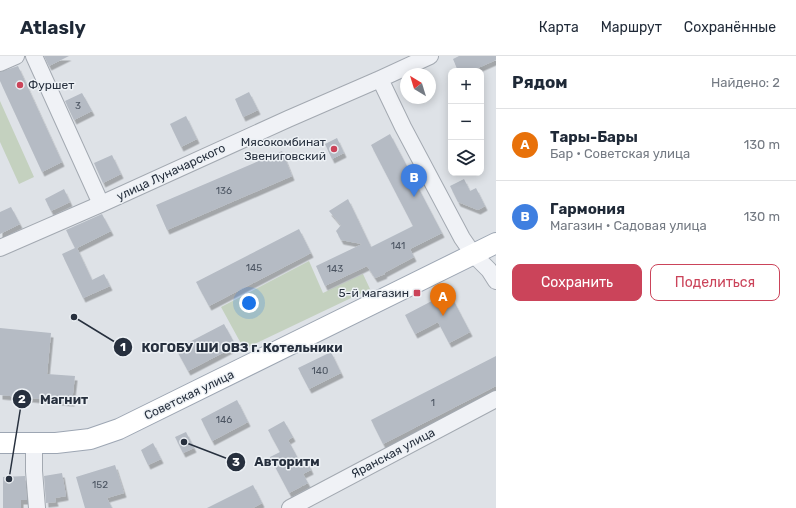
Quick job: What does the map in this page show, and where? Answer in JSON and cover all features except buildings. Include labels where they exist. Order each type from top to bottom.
[{"type":"main road","name":"Советская улица","points":[[0,443],[56,443],[90,439],[120,429],[496,243]]},
{"type":"street","points":[[0,63],[16,56]]},
{"type":"street","points":[[34,56],[101,204]]},
{"type":"street","name":"улица Луначарского","points":[[0,248],[380,79],[420,58]]},
{"type":"street","points":[[380,79],[403,127],[462,238],[473,254],[489,270],[496,281]]},
{"type":"street","name":"Яранская улица","points":[[290,508],[496,399]]},
{"type":"street","points":[[34,444],[34,471],[37,508]]},
{"type":"green space","points":[[0,101],[34,177],[19,184],[0,142]]},
{"type":"green space","points":[[309,261],[323,293],[363,274],[370,289],[244,349],[221,307]]},
{"type":"place","name":"Фуршет","points":[[20,85]]},
{"type":"place","name":"Мясокомбинат Звениговский","points":[[334,149]]},
{"type":"place","name":"Гармония","points":[[414,197]]},
{"type":"place","name":"5-й магазин","points":[[417,293]]},
{"type":"place","name":"Тары-Бары","points":[[443,316]]},
{"type":"place","name":"КОГОБУ ШИ ОВЗ г. Котельники","points":[[74,317]]},
{"type":"place","name":"Авторитм","points":[[184,442]]},
{"type":"place","name":"Магнит","points":[[9,479]]}]
